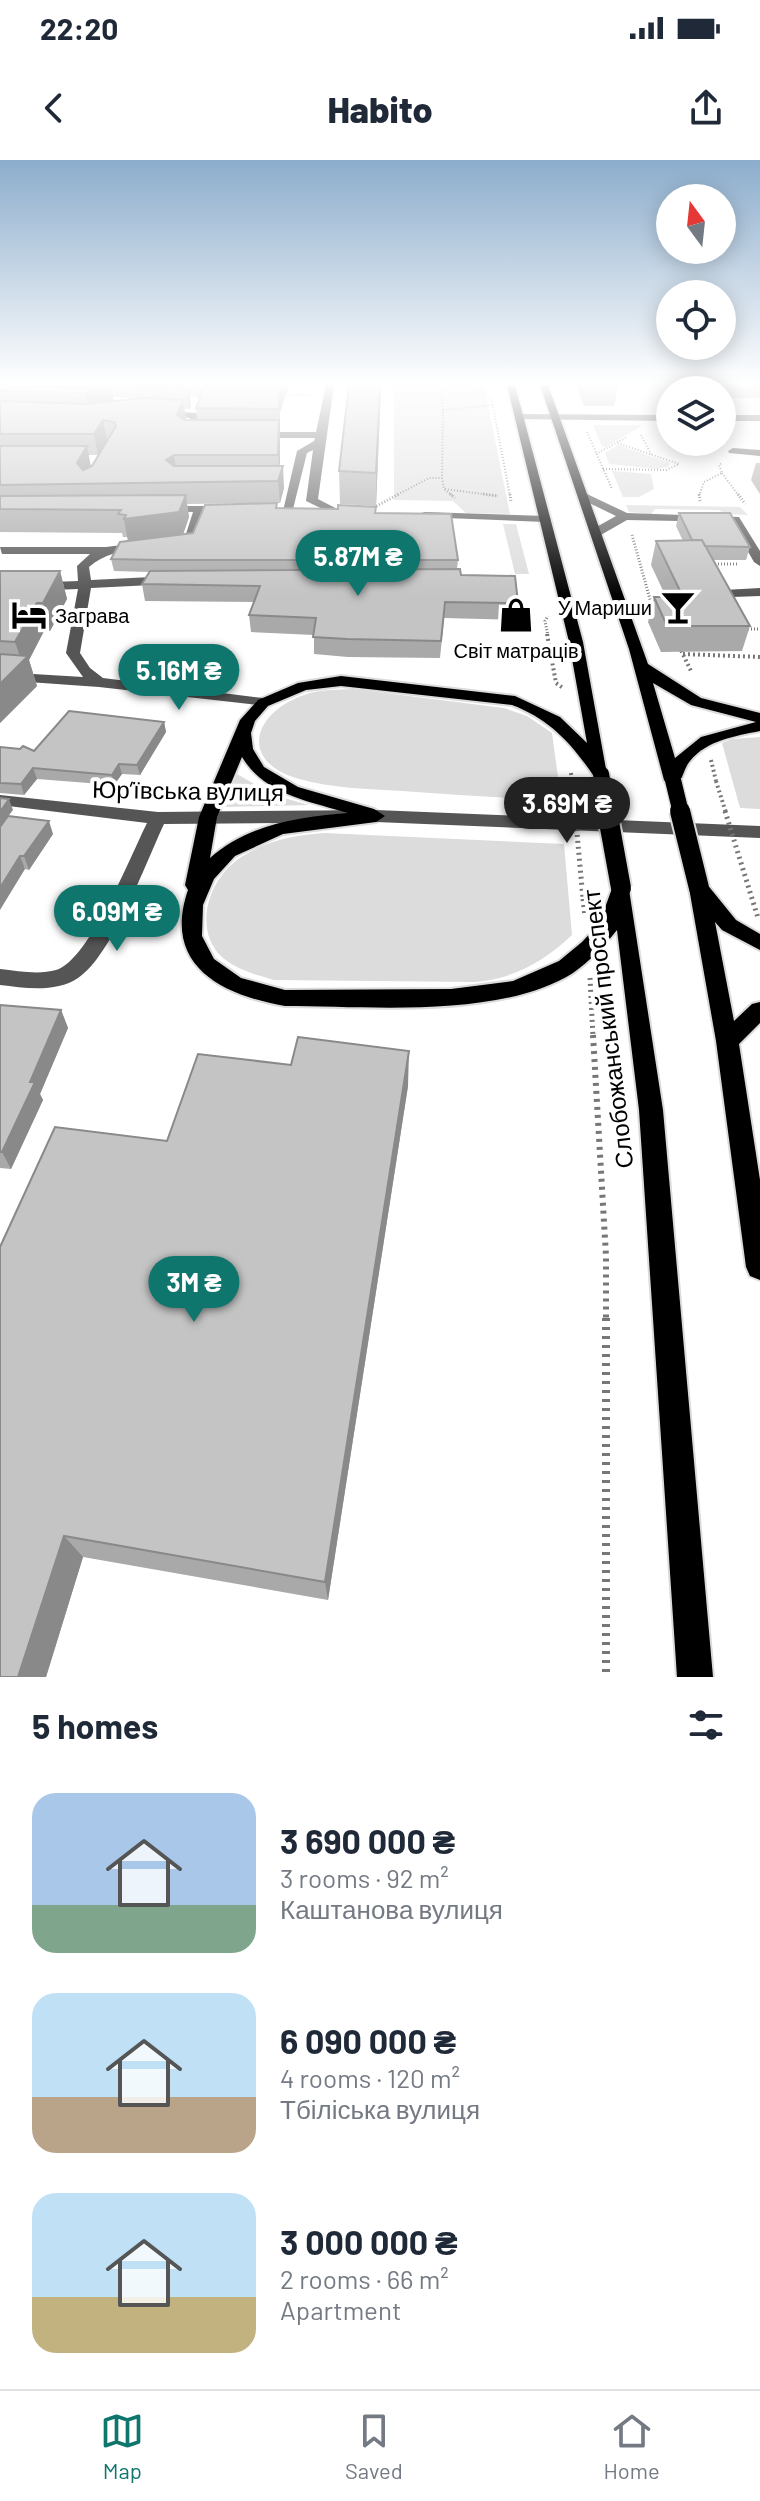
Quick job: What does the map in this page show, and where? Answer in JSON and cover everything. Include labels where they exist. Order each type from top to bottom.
[{"type":"main road","name":"Слобожанський проспект","points":[[529,456],[576,642],[621,888],[651,1110],[695,1677]]},
{"type":"main road","points":[[570,456],[641,666],[699,888],[727,1041],[760,1267]]},
{"type":"main road","points":[[641,666],[674,693],[689,700],[727,713],[760,718]]},
{"type":"main road","points":[[601,774],[572,734],[533,707],[515,701],[341,681],[303,686],[263,703],[248,720],[208,817],[193,901],[193,936],[208,965],[237,985],[262,995],[285,998],[489,994],[541,980],[566,967],[608,927],[621,888]]},
{"type":"main road","points":[[673,780],[678,762],[685,752],[722,735],[760,726]]},
{"type":"main road","points":[[243,733],[245,749],[251,761],[271,781],[292,791],[376,816]]},
{"type":"main road","points":[[193,901],[213,866],[229,851],[253,839],[297,825],[376,816]]},
{"type":"main road","points":[[699,888],[729,925],[760,943]]},
{"type":"main road","points":[[727,1041],[760,1010]]},
{"type":"street","points":[[298,510],[296,482],[301,456]]},
{"type":"street","points":[[318,456],[312,501],[339,513]]},
{"type":"street","points":[[281,482],[296,482]]},
{"type":"street","points":[[583,496],[625,516],[735,519],[754,563]]},
{"type":"street","points":[[146,509],[244,509]]},
{"type":"street","points":[[99,682],[74,662],[71,651],[85,597],[83,566],[92,556],[112,550],[140,543],[174,544],[190,539],[200,509]]},
{"type":"street","points":[[273,509],[358,513]]},
{"type":"street","points":[[404,515],[545,519]]},
{"type":"street","points":[[595,533],[625,516]]},
{"type":"street","points":[[2,550],[112,550]]},
{"type":"street","points":[[0,588],[60,588],[132,580],[179,580]]},
{"type":"street","points":[[743,630],[724,594],[760,592]]},
{"type":"street","points":[[0,676],[99,682],[263,703]]},
{"type":"street","name":"Юрʼївська вулиця","points":[[0,800],[84,812],[158,818],[376,816],[760,832]]},
{"type":"street","points":[[0,977],[32,981],[72,973],[94,950],[158,818]]},
{"type":"path","points":[[442,456],[444,489],[510,498]]},
{"type":"path","points":[[597,456],[625,516],[641,561],[655,619]]},
{"type":"path","points":[[603,469],[666,470],[679,464],[656,456]]},
{"type":"path","points":[[700,501],[698,493],[702,484],[722,473],[719,465]]},
{"type":"path","points":[[358,513],[381,506],[429,478],[442,478]]},
{"type":"path","points":[[707,564],[754,563]]},
{"type":"path","points":[[545,621],[556,683]]},
{"type":"path","points":[[743,630],[760,629]]},
{"type":"path","points":[[677,643],[693,675]]},
{"type":"path","points":[[683,654],[760,656]]},
{"type":"path","points":[[741,654],[760,656]]},
{"type":"path","points":[[571,773],[589,947],[606,1256],[606,1677]]},
{"type":"path","points":[[716,781],[758,918]]},
{"type":"shaded area","points":[[394,456],[498,456],[510,514],[466,513],[453,501],[394,500]]},
{"type":"shaded area","points":[[606,456],[649,456],[670,463],[668,467],[658,469],[609,464]]},
{"type":"shaded area","points":[[612,471],[651,474],[654,489],[639,497],[623,497]]},
{"type":"shaded area","points":[[626,505],[740,507],[748,515],[725,514],[719,510],[655,509],[651,514],[629,512]]},
{"type":"shaded area","points":[[503,524],[516,524],[529,574],[515,574]]},
{"type":"shaded area","points":[[353,689],[504,708],[527,716],[552,733],[560,792],[532,791],[531,799],[350,788],[299,779],[279,771],[267,761],[260,749],[260,737],[264,724],[273,713],[310,693]]},
{"type":"shaded area","points":[[760,737],[760,809],[740,808],[722,743]]},
{"type":"shaded area","points":[[237,774],[273,795],[309,805],[224,807]]},
{"type":"shaded area","points":[[325,833],[564,844],[572,935],[528,967],[502,977],[475,982],[274,980],[241,969],[223,958],[208,934],[206,921],[211,894],[227,869],[247,853],[268,844],[290,837]]},
{"type":"building","points":[[0,456],[81,456],[77,463],[83,470],[92,466],[98,456],[173,456],[166,460],[174,466],[283,466],[278,481],[0,485]]},
{"type":"building","points":[[341,456],[377,456],[376,473],[339,471]]},
{"type":"building","points":[[186,495],[179,512],[124,519],[126,515],[118,514],[121,510],[0,509],[0,496]]},
{"type":"building","points":[[277,503],[276,508],[338,509],[338,505],[376,507],[375,513],[451,514],[458,560],[111,559],[120,542],[193,533],[205,505]]},
{"type":"building","points":[[679,513],[730,513],[750,547],[705,546],[702,540],[692,540]]},
{"type":"building","points":[[702,540],[750,626],[667,626],[654,597],[683,597],[656,541]]},
{"type":"building","points":[[460,569],[461,575],[515,576],[518,603],[445,602],[441,641],[313,637],[316,618],[249,615],[260,586],[142,584],[150,571]]},
{"type":"building","points":[[0,571],[60,571],[43,603],[37,603],[15,642],[0,641]]},
{"type":"building","points":[[0,654],[28,656],[0,684]]},
{"type":"building","points":[[69,711],[164,722],[137,765],[119,764],[112,775],[33,768],[21,784],[0,783],[0,747],[20,749],[23,746],[34,751]]},
{"type":"building","points":[[0,798],[9,799],[0,812]]},
{"type":"building","points":[[8,816],[49,821],[24,856],[20,856],[0,888],[0,827]]},
{"type":"building","points":[[0,1005],[61,1010],[30,1082],[35,1082],[2,1152],[0,1152]]},
{"type":"building","points":[[298,1037],[409,1051],[325,1582],[64,1536],[18,1677],[0,1677],[0,1247],[55,1127],[167,1141],[198,1054],[291,1065]]},
{"type":"place","name":"У Мариши","points":[[678,607]]},
{"type":"place","name":"Заграва","points":[[29,615]]},
{"type":"place","name":"Світ матраців","points":[[516,615]]}]
